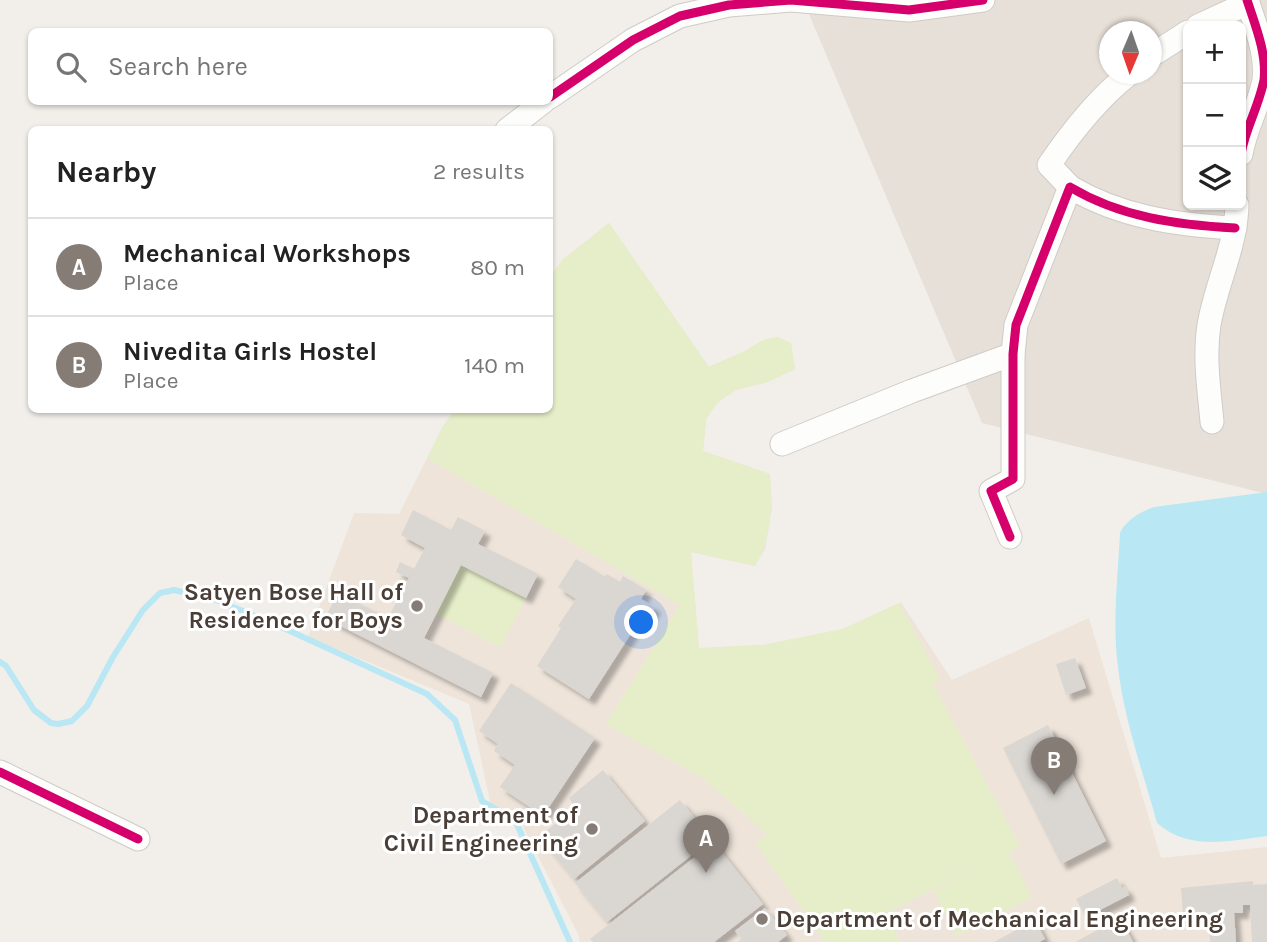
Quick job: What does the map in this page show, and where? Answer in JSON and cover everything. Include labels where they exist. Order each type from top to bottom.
[{"type":"street","points":[[553,95],[633,40],[680,16],[729,5],[791,0],[909,10],[983,0]]},
{"type":"street","points":[[1209,21],[1247,2],[1257,27],[1265,65],[1261,93],[1243,147]]},
{"type":"street","points":[[1162,49],[1183,35]]},
{"type":"street","points":[[1118,84],[1071,133],[1049,165],[1070,187],[1092,201],[1147,217],[1196,225],[1236,216],[1228,263],[1210,324],[1207,345],[1212,422]]},
{"type":"street","points":[[512,126],[539,105]]},
{"type":"street","points":[[1010,537],[991,491],[1013,478],[1013,354],[1016,325],[1070,187]]},
{"type":"street","points":[[782,444],[912,391],[1013,354]]},
{"type":"street","points":[[0,772],[138,839]]},
{"type":"shaded area","points":[[803,0],[1267,0],[1267,494],[982,423]]},
{"type":"shaded area","points":[[609,223],[709,367],[763,340],[777,337],[791,343],[795,369],[768,382],[736,390],[718,402],[706,419],[703,451],[770,474],[772,508],[765,549],[755,566],[691,552],[699,648],[763,645],[843,629],[901,602],[952,680],[1089,618],[1161,858],[1267,847],[1267,942],[579,942],[579,936],[515,811],[491,806],[469,704],[308,637],[354,513],[399,514],[443,426],[453,413],[553,413],[553,274],[562,260]]},
{"type":"green space","points":[[609,223],[709,367],[763,340],[777,337],[791,343],[795,369],[768,382],[736,390],[718,402],[706,419],[703,451],[770,474],[771,510],[765,544],[755,566],[691,552],[699,648],[763,645],[843,629],[899,603],[940,679],[933,684],[1020,846],[1009,852],[1032,897],[957,936],[934,891],[974,869],[886,913],[900,942],[825,942],[756,844],[767,834],[703,778],[606,724],[680,605],[427,458],[453,413],[553,413],[553,274],[562,260]]},
{"type":"green space","points":[[461,565],[526,598],[500,647],[436,614]]},
{"type":"water","points":[[1267,492],[1267,836],[1209,842],[1182,838],[1157,823],[1129,726],[1121,687],[1116,650],[1120,533],[1134,517],[1154,507]]},
{"type":"building","name":"Satyen Bose Hall of Residence for Boys","points":[[413,510],[451,530],[458,517],[485,531],[478,544],[538,574],[526,598],[461,565],[424,638],[493,673],[481,697],[325,618],[338,593],[388,618],[409,578],[396,572],[400,562],[414,569],[425,548],[401,535]]},
{"type":"building","points":[[576,559],[605,577],[607,574],[620,582],[623,576],[646,590],[641,599],[655,607],[646,621],[641,618],[589,699],[537,666],[576,599],[558,587]]},
{"type":"building","points":[[1075,658],[1086,688],[1066,695],[1056,664]]},
{"type":"building","points":[[511,683],[595,738],[543,816],[500,787],[515,765],[494,751],[498,744],[479,731]]},
{"type":"building","points":[[1048,725],[1106,841],[1061,864],[1003,748]]},
{"type":"building","name":"Department of Civil Engineering","points":[[603,770],[645,821],[574,879],[539,837],[575,807],[569,798]]},
{"type":"building","points":[[680,800],[712,839],[607,922],[575,883]]},
{"type":"building","points":[[714,842],[763,904],[714,942],[593,942],[590,939]]},
{"type":"building","points":[[1117,878],[1129,895],[1086,917],[1076,899]]},
{"type":"building","points":[[1253,881],[1253,885],[1267,884],[1267,942],[1252,942],[1250,905],[1243,905],[1243,913],[1234,913],[1236,942],[1210,942],[1208,914],[1183,915],[1181,888]]},
{"type":"building","name":"Department of Mechanical Engineering","points":[[765,908],[787,935],[778,942],[737,942],[742,939],[735,931]]},
{"type":"building","points":[[1120,918],[1133,942],[1075,942]]},
{"type":"building","points":[[1035,920],[1045,939],[1039,942],[994,942]]},
{"type":"waterway","points":[[0,662],[6,666],[34,710],[51,723],[72,721],[87,706],[113,657],[143,610],[160,593],[174,590],[216,600],[277,625],[427,694],[455,720],[482,801],[515,820],[570,942]]},
{"type":"cycle path","points":[[553,95],[633,40],[680,16],[729,5],[791,0],[909,10],[983,0]]},
{"type":"cycle path","points":[[1243,147],[1264,80],[1260,39],[1247,0]]},
{"type":"cycle path","points":[[1010,537],[991,491],[1013,479],[1013,354],[1016,325],[1070,187],[1109,206],[1149,218],[1235,228]]},
{"type":"cycle path","points":[[0,772],[138,839]]},
{"type":"place","name":"Satyen Bose Hall of Residence for Boys","points":[[417,606]]},
{"type":"place","name":"Nivedita Girls Hostel","points":[[1054,795]]},
{"type":"place","name":"Department of Civil Engineering","points":[[592,829]]},
{"type":"place","name":"Mechanical Workshops","points":[[706,873]]},
{"type":"place","name":"Department of Mechanical Engineering","points":[[762,919]]}]
